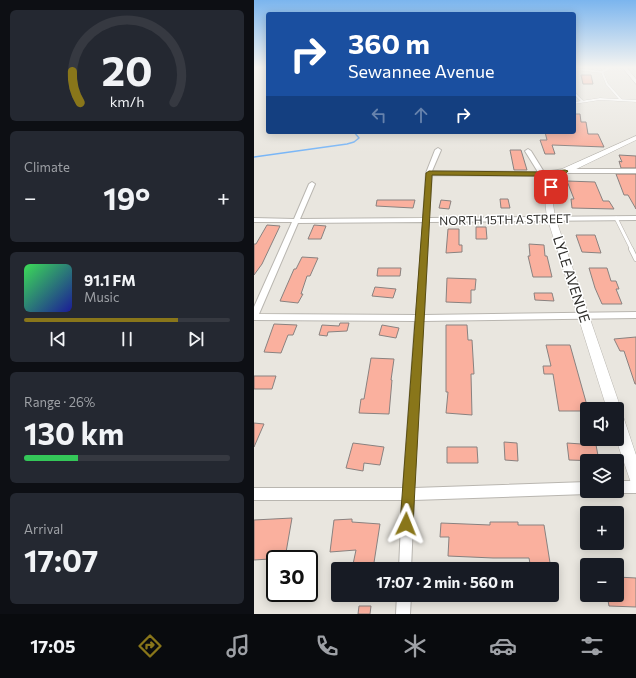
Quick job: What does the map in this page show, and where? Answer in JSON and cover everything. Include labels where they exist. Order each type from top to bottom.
[{"type":"main road","points":[[548,197],[554,182],[565,171],[632,142],[636,138]]},
{"type":"main road","name":"LYLE AVENUE","points":[[548,197],[551,217],[612,402]]},
{"type":"main road","points":[[624,441],[636,478]]},
{"type":"street","points":[[405,562],[408,494],[429,173],[438,150]]},
{"type":"street","name":"LYLE AVENUE","points":[[528,151],[542,174],[548,197]]},
{"type":"street","points":[[429,173],[542,174],[565,171],[636,171]]},
{"type":"street","points":[[312,184],[254,317],[419,318],[636,315]]},
{"type":"street","name":"NORTH 15TH A STREET","points":[[254,220],[426,221],[551,217],[636,218]]},
{"type":"street","points":[[624,488],[636,487]]},
{"type":"street","points":[[254,494],[408,494],[580,488]]},
{"type":"street","points":[[403,614],[404,602]]},
{"type":"lane","points":[[577,96],[582,101]]},
{"type":"lane","points":[[617,96],[621,100]]},
{"type":"lane","points":[[576,102],[600,99],[636,101]]},
{"type":"lane","points":[[616,218],[636,259]]},
{"type":"building","points":[[576,114],[580,114],[581,122],[586,122],[588,134],[598,134],[604,147],[552,145],[555,154],[545,154],[540,140],[547,140],[546,134],[576,134]]},
{"type":"building","points":[[510,150],[521,150],[527,170],[514,170]]},
{"type":"building","points":[[619,155],[636,156],[636,168],[621,168],[619,161],[622,162]]},
{"type":"building","points":[[616,174],[636,174],[636,209],[628,195],[624,195]]},
{"type":"building","points":[[567,181],[595,182],[603,201],[609,201],[614,209],[572,208],[571,199],[574,199]]},
{"type":"building","points":[[500,199],[508,199],[510,208],[501,208]]},
{"type":"building","points":[[377,200],[415,200],[413,208],[376,206]]},
{"type":"building","points":[[441,200],[451,201],[449,209],[439,208]]},
{"type":"building","points":[[267,225],[280,226],[262,264],[254,275],[254,244],[256,244]]},
{"type":"building","points":[[314,225],[326,226],[321,239],[308,239]]},
{"type":"building","points":[[476,227],[486,227],[487,239],[476,239]]},
{"type":"building","points":[[448,229],[459,229],[459,245],[462,245],[462,252],[446,253]]},
{"type":"building","points":[[576,235],[595,235],[601,253],[582,252]]},
{"type":"building","points":[[529,244],[544,245],[545,256],[547,256],[552,277],[533,277],[528,256],[530,256]]},
{"type":"building","points":[[302,257],[318,258],[310,276],[307,276],[301,294],[303,294],[298,303],[280,301],[294,269],[296,269]]},
{"type":"building","points":[[378,268],[401,268],[400,276],[377,276]]},
{"type":"building","points":[[589,268],[607,268],[611,281],[616,281],[619,289],[616,289],[622,304],[602,304]]},
{"type":"building","points":[[447,278],[476,279],[475,290],[471,290],[471,303],[446,302]]},
{"type":"building","points":[[375,287],[396,289],[393,298],[372,296]]},
{"type":"building","points":[[534,293],[552,293],[554,301],[535,300]]},
{"type":"building","points":[[340,323],[349,323],[347,331],[328,332],[327,336],[319,335],[322,325],[339,326]]},
{"type":"building","points":[[274,324],[297,325],[293,335],[288,335],[281,353],[264,352]]},
{"type":"building","points":[[382,325],[399,328],[396,338],[379,335]]},
{"type":"building","points":[[446,325],[467,325],[468,340],[472,340],[474,374],[471,374],[472,415],[446,413],[448,392],[446,392]]},
{"type":"building","points":[[636,337],[635,384],[624,351],[620,351],[614,339]]},
{"type":"building","points":[[546,345],[570,345],[586,402],[580,402],[580,411],[559,411],[553,374],[544,374],[543,366],[551,366]]},
{"type":"building","points":[[371,358],[394,359],[389,414],[359,413],[361,399],[364,399]]},
{"type":"building","points":[[254,376],[276,376],[272,389],[254,389]]},
{"type":"building","points":[[254,423],[264,424],[254,447]]},
{"type":"building","points":[[504,442],[517,443],[518,461],[505,460]]},
{"type":"building","points":[[353,443],[384,447],[380,465],[364,463],[363,471],[346,468]]},
{"type":"building","points":[[567,443],[580,444],[580,446],[596,446],[598,454],[580,454],[580,460],[569,460]]},
{"type":"building","points":[[447,447],[477,447],[478,463],[447,463]]},
{"type":"building","points":[[292,518],[286,550],[266,550],[266,559],[254,560],[254,520]]},
{"type":"building","points":[[352,519],[352,522],[380,524],[374,562],[353,562],[356,550],[330,552],[334,520]]},
{"type":"building","points":[[490,522],[518,522],[518,525],[544,525],[550,562],[530,562],[529,558],[448,556],[449,537],[440,537],[441,523],[490,525]]},
{"type":"building","points":[[624,577],[636,578],[636,607],[609,606],[608,602],[624,602]]},
{"type":"building","points":[[359,606],[371,606],[370,614],[358,614]]},
{"type":"waterway","points":[[254,157],[347,144],[354,142],[359,138],[356,134]]},
{"type":"route","points":[[406,524],[429,173],[542,174],[565,171],[559,176],[551,187]]}]
